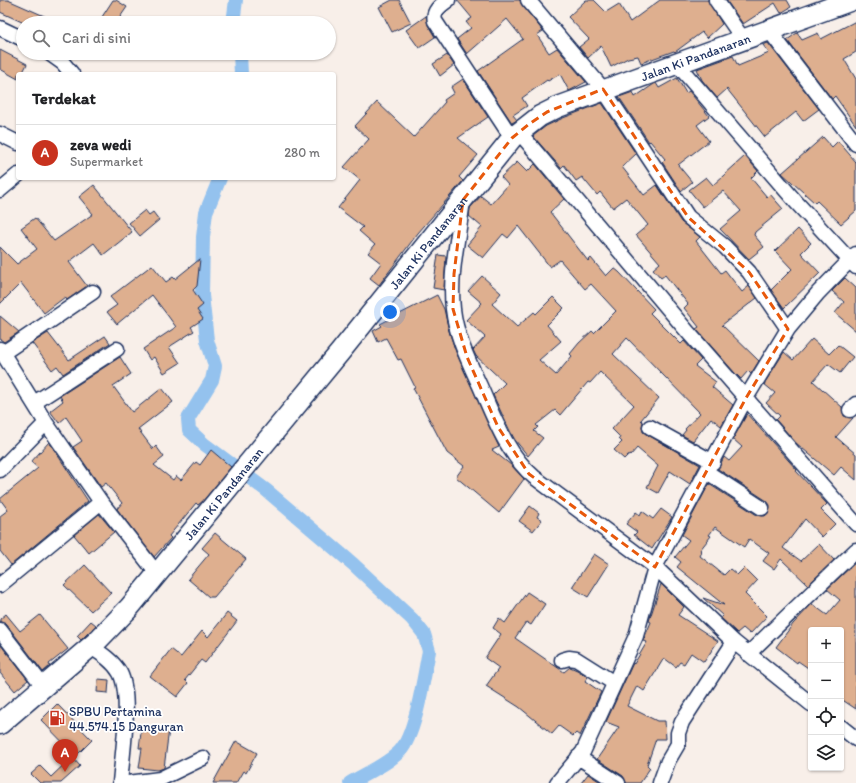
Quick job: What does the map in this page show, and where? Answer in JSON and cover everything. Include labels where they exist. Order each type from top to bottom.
[{"type":"main road","name":"Jalan Ki Pandanaran","points":[[0,724],[43,686],[91,647],[118,621],[158,575],[516,135],[547,112],[603,89],[677,64],[768,29],[852,0]]},
{"type":"street","points":[[448,0],[436,10],[434,17],[435,21],[516,135],[856,524]]},
{"type":"street","points":[[528,0],[603,89],[688,217],[725,247],[745,268],[788,329]]},
{"type":"street","points":[[716,0],[743,39]]},
{"type":"street","points":[[0,28],[16,36]]},
{"type":"street","points":[[768,29],[856,144]]},
{"type":"street","points":[[59,60],[70,72]]},
{"type":"street","points":[[557,783],[583,752],[636,636],[656,567],[746,398],[788,329],[818,293],[854,260],[796,202],[677,64]]},
{"type":"street","points":[[0,134],[16,141]]},
{"type":"street","points":[[0,190],[16,177]]},
{"type":"street","points":[[463,200],[454,274],[453,309],[467,357],[498,428],[519,462],[530,474],[656,567],[734,642],[808,702]]},
{"type":"street","points":[[93,292],[2,351],[46,422],[101,502],[158,575]]},
{"type":"street","points":[[34,403],[117,349]]},
{"type":"street","points":[[0,470],[46,422]]},
{"type":"street","points":[[650,427],[710,467],[762,508]]},
{"type":"street","points":[[0,585],[101,502]]},
{"type":"street","points":[[748,654],[856,550]]},
{"type":"street","points":[[0,630],[43,686]]},
{"type":"street","points":[[660,783],[668,761],[678,744],[678,733],[682,722],[734,642]]},
{"type":"street","points":[[91,647],[108,659],[117,669],[125,688],[120,783]]},
{"type":"street","points":[[562,660],[569,658],[576,659],[614,684]]},
{"type":"street","points":[[844,729],[856,739]]},
{"type":"street","points":[[578,757],[618,783]]},
{"type":"street","points":[[128,783],[160,779],[203,758]]},
{"type":"highlighted area","points":[[603,89],[688,217],[749,272],[788,329],[746,398],[655,567],[529,474],[498,427],[467,357],[453,309],[454,274],[463,200],[512,138],[547,112]]},
{"type":"building","points":[[0,0],[8,0],[44,16],[16,16],[16,19],[0,12]]},
{"type":"building","points":[[113,0],[116,0],[127,7],[121,16],[103,16]]},
{"type":"building","points":[[392,0],[399,0],[411,23],[392,32],[379,7]]},
{"type":"building","points":[[457,0],[520,0],[522,5],[543,31],[537,35],[549,53],[557,48],[586,82],[569,91],[560,74],[548,81],[547,80],[522,98],[527,106],[513,115],[517,120],[512,123],[478,71],[523,39],[507,19],[467,54],[457,39],[471,28],[466,22],[472,18]]},
{"type":"building","points":[[586,0],[594,0],[606,12],[619,4],[630,22],[660,0],[708,0],[722,24],[707,38],[702,32],[675,52],[674,51],[641,63],[638,56],[628,58],[611,67],[601,46],[588,58],[579,47],[589,39],[568,17]]},
{"type":"building","points":[[726,0],[787,0],[791,7],[781,13],[775,3],[743,24]]},
{"type":"building","points":[[426,16],[428,25],[435,37],[419,48],[406,30]]},
{"type":"building","points":[[856,21],[856,52],[844,59],[856,79],[856,126],[835,96],[832,99],[787,40],[797,33],[802,40],[818,33],[821,39]]},
{"type":"building","points":[[768,43],[819,109],[803,121],[796,112],[765,137],[727,89],[717,98],[702,80],[697,69],[733,56],[738,66],[769,53],[763,45]]},
{"type":"building","points":[[0,50],[16,58],[16,60],[27,64],[23,72],[16,72],[16,78],[0,69]]},
{"type":"building","points":[[447,55],[454,65],[440,76],[433,64]]},
{"type":"building","points":[[677,78],[686,93],[689,91],[709,116],[697,125],[709,141],[678,165],[692,182],[681,191],[662,162],[665,159],[650,141],[649,142],[619,97],[633,92],[635,97],[656,83],[659,88]]},
{"type":"building","points":[[463,79],[488,117],[458,138],[478,155],[459,177],[463,181],[418,233],[379,285],[370,278],[381,263],[368,253],[375,245],[359,231],[363,227],[338,208],[360,180],[344,167],[369,139],[355,126],[377,102],[414,137],[445,102],[444,100],[454,93],[451,87]]},
{"type":"building","points":[[602,103],[636,154],[622,167],[644,195],[657,185],[681,222],[700,237],[696,241],[721,273],[725,270],[742,292],[749,286],[757,298],[722,325],[759,361],[751,374],[748,371],[741,379],[734,372],[696,329],[699,327],[684,308],[688,304],[665,275],[661,278],[653,269],[660,263],[636,235],[648,225],[626,198],[613,208],[600,192],[597,195],[582,177],[576,181],[564,165],[561,168],[533,136],[546,126]]},
{"type":"building","points":[[823,137],[832,147],[838,141],[856,162],[856,211],[841,224],[817,201],[815,203],[782,173]]},
{"type":"building","points":[[745,156],[758,171],[751,178],[767,197],[770,194],[783,209],[755,232],[754,235],[764,247],[749,259],[720,229],[741,211],[723,191],[703,207],[689,190],[706,177],[713,185]]},
{"type":"building","points":[[517,162],[527,172],[535,164],[564,199],[550,212],[588,261],[591,258],[606,276],[614,268],[619,272],[654,309],[650,313],[681,344],[684,341],[701,360],[695,366],[716,382],[712,387],[733,405],[721,426],[711,418],[693,441],[682,435],[686,430],[685,429],[700,413],[627,338],[613,354],[659,398],[641,420],[643,422],[643,432],[700,465],[690,484],[670,471],[658,493],[647,487],[658,466],[637,448],[630,456],[628,455],[624,459],[614,450],[622,442],[619,439],[620,437],[612,429],[634,405],[600,372],[590,383],[588,382],[560,415],[555,410],[536,425],[538,427],[534,431],[543,438],[528,456],[515,440],[510,431],[493,395],[505,383],[476,356],[473,350],[485,337],[466,320],[482,303],[468,291],[482,276],[501,293],[492,304],[517,327],[534,312],[536,314],[553,297],[564,308],[547,325],[561,341],[539,360],[556,375],[572,356],[570,354],[579,343],[592,331],[594,333],[616,311],[591,284],[585,289],[560,260],[550,267],[518,226],[508,238],[503,234],[483,258],[467,245],[482,227],[469,216],[470,208],[481,196],[491,204],[508,185],[501,177]]},
{"type":"building","points":[[94,185],[132,232],[103,255],[94,243],[69,262],[87,286],[67,300],[65,297],[44,313],[21,283],[0,304],[0,247],[17,264],[37,249],[21,228],[35,218],[54,241],[93,214],[79,197]]},
{"type":"building","points":[[145,210],[149,215],[153,212],[159,220],[140,236],[129,223]]},
{"type":"building","points":[[798,229],[811,243],[801,253],[820,273],[784,308],[771,290],[792,269],[775,251]]},
{"type":"building","points":[[438,255],[446,256],[444,290],[433,288]]},
{"type":"building","points":[[200,259],[197,286],[193,290],[203,305],[197,310],[203,319],[191,327],[194,331],[169,347],[180,363],[164,373],[154,357],[150,360],[143,349],[176,327],[152,295],[117,324],[107,312],[117,305],[110,297],[152,265],[166,282],[173,277],[175,279]]},
{"type":"building","points":[[845,278],[856,288],[856,331],[835,313],[844,302],[832,291]]},
{"type":"building","points":[[437,295],[444,309],[456,352],[499,447],[492,450],[511,465],[524,479],[499,513],[456,477],[464,466],[447,453],[413,388],[415,387],[401,359],[398,360],[386,338],[378,342],[373,331],[382,326],[380,324]]},
{"type":"building","points":[[0,316],[19,332],[4,342],[0,339]]},
{"type":"building","points":[[48,333],[69,360],[105,336],[110,343],[63,374],[57,366],[52,370],[32,343]]},
{"type":"building","points":[[812,339],[829,354],[838,345],[853,357],[840,373],[828,364],[813,381],[842,407],[844,416],[853,418],[836,437],[856,454],[856,480],[841,467],[834,475],[796,443],[776,420],[780,416],[766,403],[775,393],[764,384],[784,352],[793,360]]},
{"type":"building","points":[[120,357],[131,374],[113,386],[132,412],[162,388],[173,402],[138,429],[153,449],[156,446],[164,457],[154,465],[173,480],[176,476],[181,480],[196,462],[200,465],[211,450],[231,467],[203,501],[198,505],[196,503],[169,536],[171,538],[154,557],[117,509],[122,503],[106,483],[101,487],[73,447],[82,441],[66,417],[59,423],[50,411],[63,401],[60,396]]},
{"type":"building","points":[[747,414],[797,470],[796,471],[827,504],[821,510],[835,524],[822,537],[805,519],[783,548],[801,561],[819,544],[834,560],[808,585],[781,559],[774,569],[763,561],[769,553],[749,539],[744,547],[715,527],[709,535],[711,536],[700,550],[702,552],[700,556],[724,575],[730,569],[737,575],[744,568],[757,581],[745,594],[767,616],[750,634],[743,628],[737,633],[721,618],[723,616],[703,598],[724,605],[677,567],[681,562],[675,557],[689,540],[682,535],[709,484],[757,515],[765,516],[769,512],[770,505],[767,501],[718,469],[724,457],[729,461],[742,447],[733,439]]},
{"type":"building","points":[[49,442],[88,501],[11,565],[0,551],[0,516],[8,510],[0,499],[38,468],[31,462]]},
{"type":"building","points":[[530,506],[539,513],[537,517],[542,520],[533,531],[519,521]]},
{"type":"building","points":[[661,509],[672,517],[652,549],[634,535],[637,532],[626,524],[636,512],[640,515],[642,511],[653,519]]},
{"type":"building","points":[[99,514],[114,532],[89,553],[74,535]]},
{"type":"building","points":[[215,533],[246,559],[214,597],[209,597],[188,579],[209,554],[202,548]]},
{"type":"building","points":[[594,554],[609,564],[588,597],[572,587]]},
{"type":"building","points":[[856,562],[856,709],[844,701],[844,627],[808,627],[808,668],[798,661],[797,663],[776,647],[793,624],[812,604],[827,615],[840,600],[827,589]]},
{"type":"building","points":[[85,565],[111,593],[91,611],[64,585]]},
{"type":"building","points":[[661,584],[684,607],[678,615],[718,641],[704,662],[691,653],[684,664],[680,662],[676,667],[664,658],[644,691],[637,686],[627,706],[657,721],[665,721],[666,739],[656,739],[647,765],[650,768],[640,783],[626,783],[623,776],[597,759],[619,727],[606,722],[633,663],[634,664],[647,642],[643,641],[651,622],[649,621]]},
{"type":"building","points":[[527,592],[545,604],[531,625],[526,622],[515,638],[564,672],[570,667],[577,670],[588,677],[585,681],[601,692],[580,736],[576,733],[573,736],[559,726],[552,734],[519,707],[486,686],[499,668],[485,658],[501,634],[493,628],[499,618],[505,623]]},
{"type":"building","points":[[227,613],[237,621],[205,663],[201,660],[185,680],[188,683],[177,697],[150,676],[171,649],[181,657],[202,631],[208,637]]},
{"type":"building","points":[[6,614],[20,631],[40,615],[68,649],[49,664],[50,666],[43,672],[7,625],[0,622],[0,619]]},
{"type":"building","points":[[91,621],[96,625],[81,640],[77,636]]},
{"type":"building","points":[[0,644],[28,680],[15,691],[0,673]]},
{"type":"building","points":[[98,679],[109,680],[108,693],[97,692]]},
{"type":"building","points":[[57,704],[92,740],[76,756],[41,720]]},
{"type":"building","points":[[142,725],[169,729],[164,768],[158,770],[139,768],[142,748],[139,748]]},
{"type":"building","points":[[236,741],[257,753],[246,773],[243,771],[236,783],[213,783]]},
{"type":"building","points":[[72,757],[80,766],[61,783],[40,783],[31,774],[40,766],[51,777]]},
{"type":"building","points":[[588,774],[602,783],[581,783]]},
{"type":"waterway","points":[[234,16],[236,0]]},
{"type":"waterway","points":[[240,60],[241,72]]},
{"type":"waterway","points":[[219,180],[206,212],[203,237],[202,295],[207,340],[215,366],[212,380],[188,419],[189,430],[204,444],[266,490],[353,564],[412,619],[424,634],[429,651],[419,704],[411,732],[406,743],[395,756],[350,783]]},
{"type":"place","name":"SPBU Pertamina 44.574.15 Danguran","points":[[57,718]]},
{"type":"place","name":"zeva wedi","points":[[65,772]]}]
